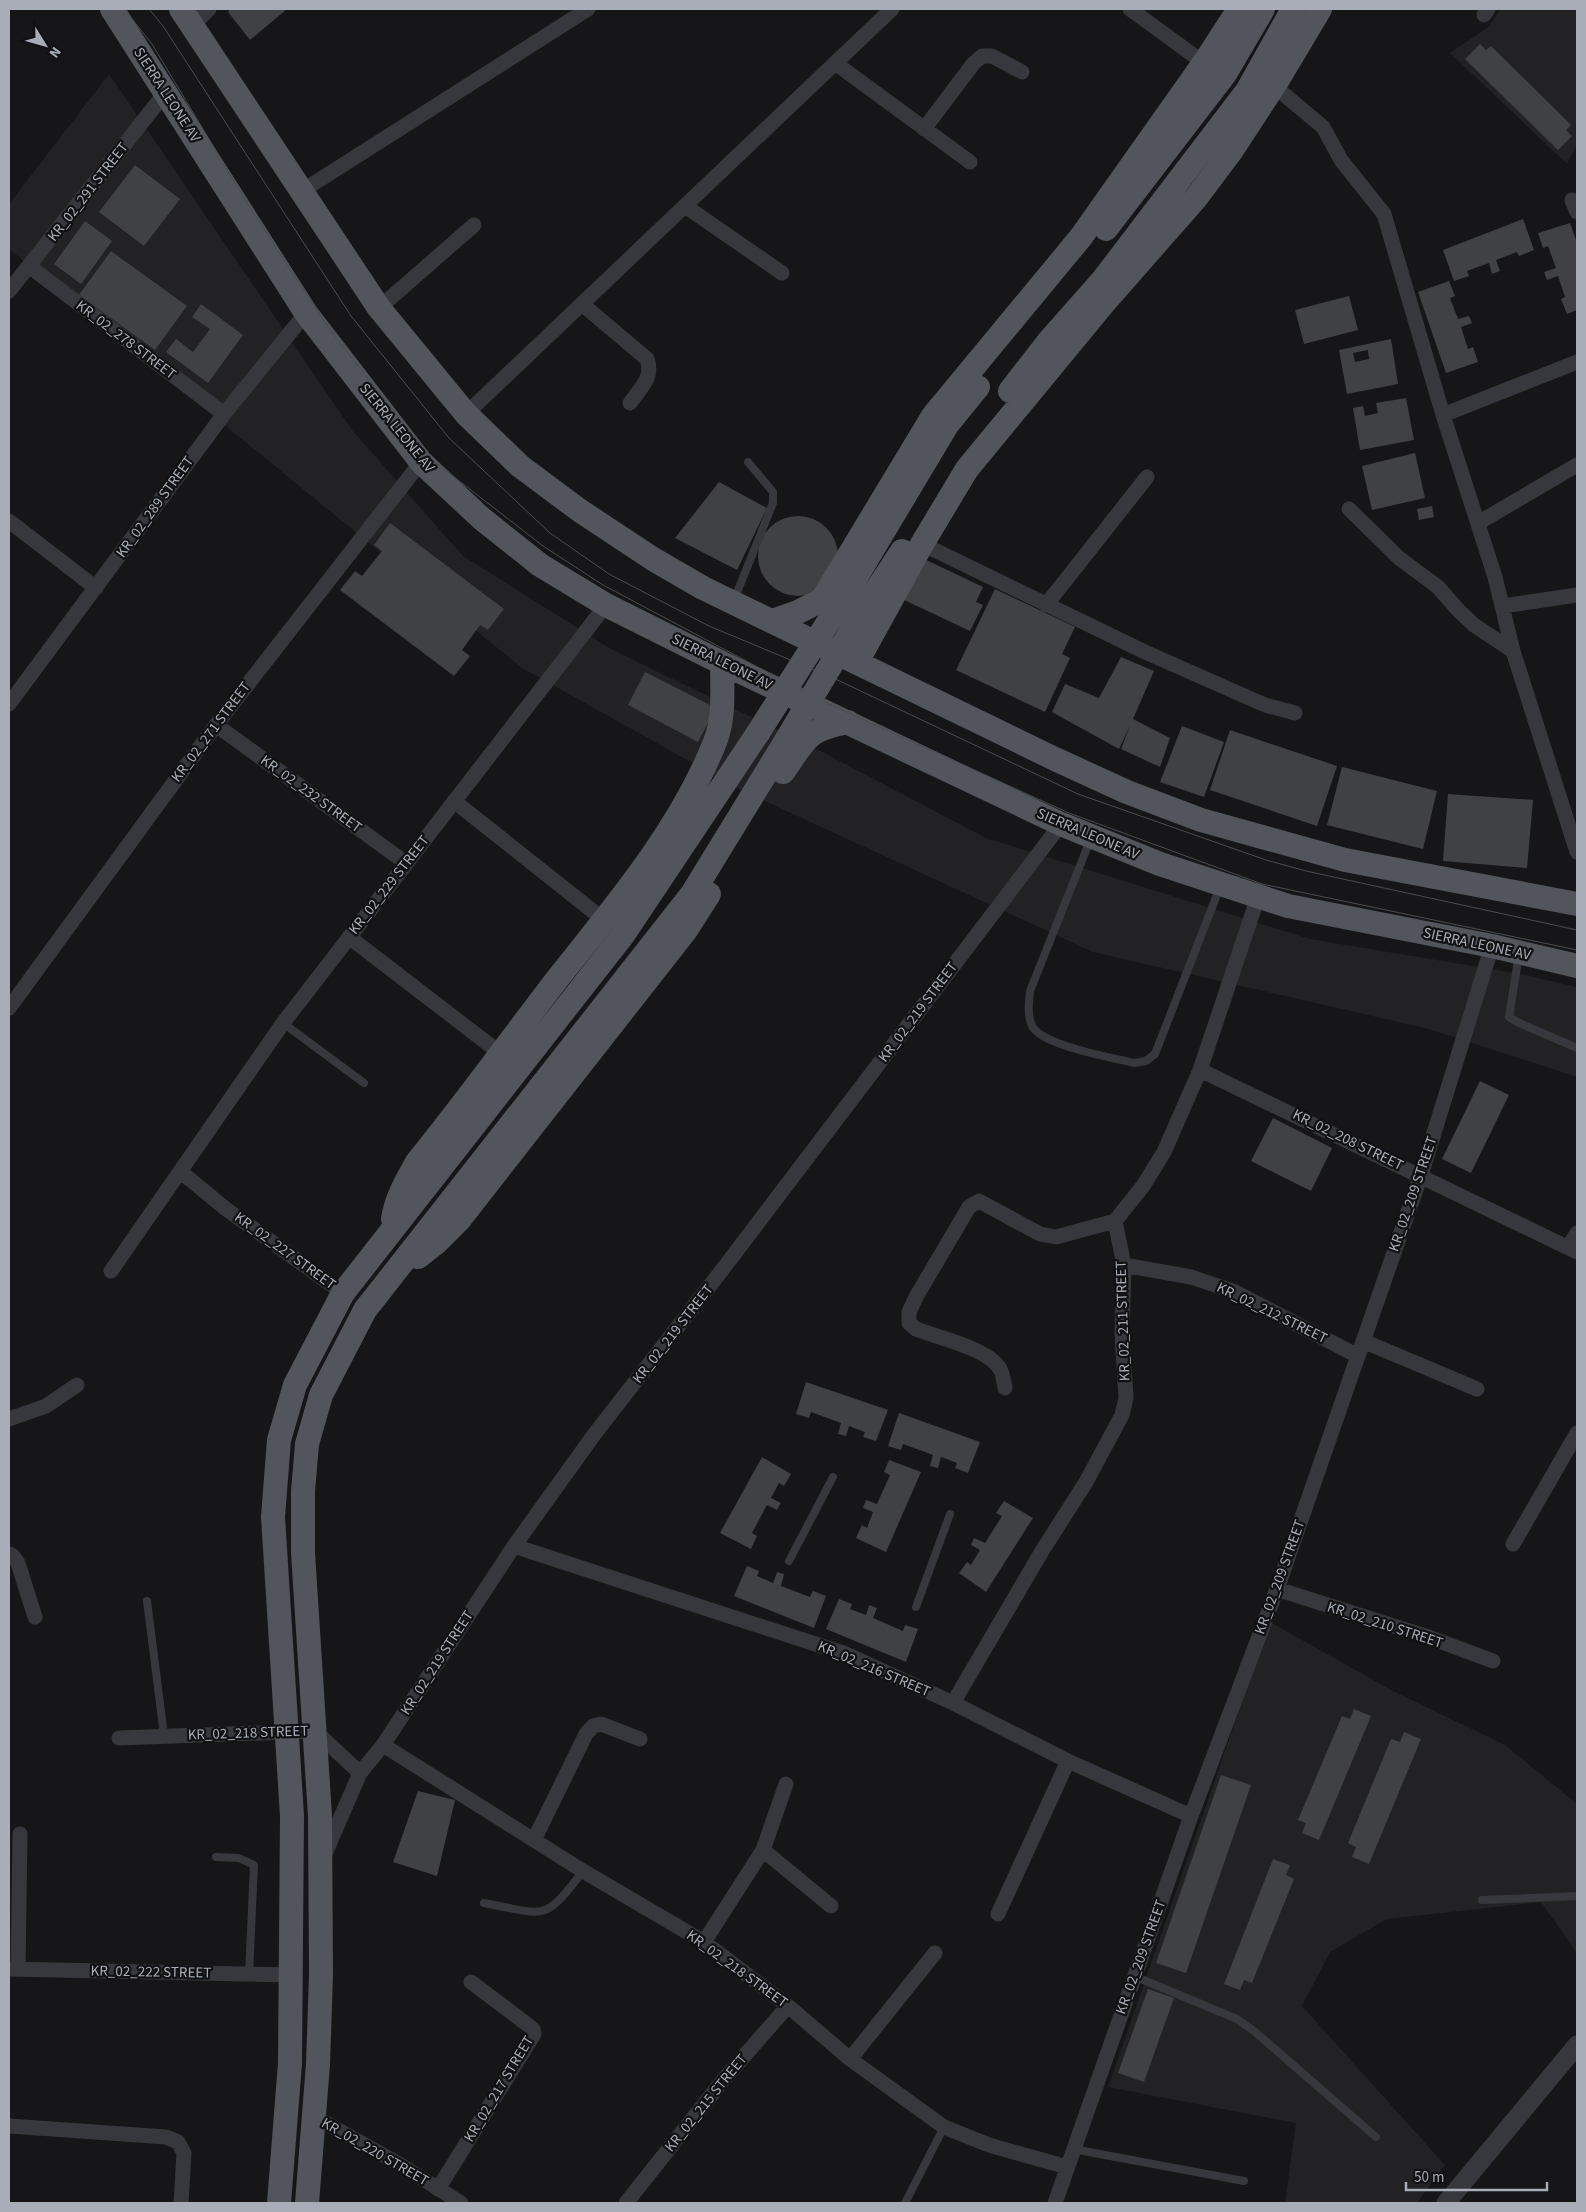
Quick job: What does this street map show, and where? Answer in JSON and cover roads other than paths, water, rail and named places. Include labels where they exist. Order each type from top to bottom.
[{"type":"main road","name":"SIERRA LEONE AV","points":[[112,9],[306,313],[420,462],[481,518],[540,565],[606,606],[722,663],[1061,824],[1160,864],[1297,908],[1492,946],[1577,966]]},
{"type":"main road","points":[[772,622],[822,600],[933,416],[1082,237],[1240,9]]},
{"type":"main road","points":[[279,2203],[290,2063],[292,1816],[273,1518],[279,1440],[295,1385],[343,1293],[623,935],[758,733],[846,594],[947,425],[1082,260],[1225,74],[1263,9]]},
{"type":"main road","points":[[307,2203],[315,2117],[320,1975],[320,1816],[303,1553],[303,1492],[307,1444],[321,1395],[365,1310],[692,894],[866,606],[976,433],[1048,342],[1102,281],[1247,91],[1293,9]]},
{"type":"main road","points":[[856,662],[922,544],[967,469],[1103,304],[1196,198],[1232,150],[1274,86],[1320,9]]},
{"type":"main road","points":[[194,14],[302,191],[379,308],[466,414],[520,466],[579,510],[653,559],[700,587],[1118,788],[1201,820],[1345,860],[1577,904]]},
{"type":"main road","points":[[392,1230],[394,1209],[417,1162],[452,1120],[500,1053],[604,920],[661,843],[691,791],[716,741],[722,709],[722,663]]},
{"type":"main road","points":[[398,1267],[414,1260],[437,1242],[459,1220],[686,930],[783,772],[810,734],[823,727],[848,722]]},
{"type":"street","points":[[302,191],[588,9]]},
{"type":"street","points":[[466,414],[892,9]]},
{"type":"street","points":[[1130,9],[1204,63]]},
{"type":"street","points":[[924,129],[973,64],[982,56],[992,56],[1022,72]]},
{"type":"street","points":[[835,63],[970,162]]},
{"type":"street","points":[[1274,86],[1323,128],[1346,167],[1384,214],[1443,415],[1503,606],[1513,650],[1577,852]]},
{"type":"street","name":"KR_02_291 STREET","points":[[9,291],[166,92]]},
{"type":"street","points":[[685,206],[782,273]]},
{"type":"street","points":[[379,308],[474,225]]},
{"type":"street","name":"KR_02_278 STREET","points":[[29,266],[224,414]]},
{"type":"street","points":[[582,304],[647,359],[650,367],[649,376],[630,403]]},
{"type":"street","name":"KR_02_289 STREET","points":[[9,704],[224,414],[306,313]]},
{"type":"street","points":[[1443,415],[1577,362]]},
{"type":"street","name":"KR_02_271 STREET","points":[[9,1008],[216,725],[420,462]]},
{"type":"street","points":[[1478,523],[1577,466]]},
{"type":"street","points":[[1046,605],[1147,477]]},
{"type":"street","points":[[1350,510],[1399,558],[1438,587],[1474,625],[1513,650]]},
{"type":"street","points":[[9,522],[96,588]]},
{"type":"street","points":[[922,544],[1145,652],[1266,705],[1295,713]]},
{"type":"street","points":[[1503,606],[1577,595]]},
{"type":"street","name":"KR_02_229 STREET","points":[[111,1271],[283,1023],[606,606]]},
{"type":"street","name":"KR_02_232 STREET","points":[[216,725],[406,863]]},
{"type":"street","points":[[454,801],[604,920]]},
{"type":"street","name":"KR_02_219 STREET","points":[[319,1866],[360,1773],[383,1745],[514,1546],[593,1436],[719,1274],[1061,824]]},
{"type":"street","points":[[1005,1388],[1000,1369],[992,1360],[980,1352],[916,1329],[908,1323],[909,1312],[916,1297],[970,1207],[979,1201],[1033,1231],[1056,1237],[1115,1221],[1143,1186],[1164,1152],[1200,1070],[1258,897]]},
{"type":"street","points":[[349,937],[500,1053]]},
{"type":"street","name":"KR_02_209 STREET","points":[[1055,2203],[1191,1816],[1277,1589],[1361,1348],[1421,1175],[1492,946]]},
{"type":"street","name":"KR_02_208 STREET","points":[[1200,1070],[1421,1175],[1572,1250]]},
{"type":"street","name":"KR_02_227 STREET","points":[[181,1172],[226,1209],[343,1293]]},
{"type":"street","name":"KR_02_211 STREET","points":[[953,1703],[1042,1551],[1086,1482],[1122,1415],[1126,1398],[1122,1334],[1124,1265],[1115,1221]]},
{"type":"street","points":[[1572,1250],[1577,1232]]},
{"type":"street","name":"KR_02_212 STREET","points":[[1124,1265],[1191,1277],[1233,1291],[1361,1348],[1477,1389]]},
{"type":"street","points":[[9,1419],[46,1406],[76,1385]]},
{"type":"street","points":[[1513,1544],[1577,1433]]},
{"type":"street","name":"KR_02_216 STREET","points":[[514,1546],[846,1654],[953,1703],[1068,1760],[1191,1816]]},
{"type":"street","points":[[9,1554],[18,1563],[35,1616]]},
{"type":"street","name":"KR_02_210 STREET","points":[[1277,1589],[1431,1638],[1493,1661]]},
{"type":"street","points":[[534,1840],[586,1734],[593,1726],[601,1724],[640,1739]]},
{"type":"street","name":"KR_02_218 STREET","points":[[119,1738],[315,1730],[360,1773]]},
{"type":"street","name":"KR_02_218 STREET","points":[[383,1745],[583,1871],[704,1942],[788,2006],[850,2058],[944,2127],[989,2145],[1067,2167]]},
{"type":"street","points":[[998,1914],[1068,1760]]},
{"type":"street","points":[[704,1942],[762,1850],[786,1784]]},
{"type":"street","points":[[14,1969],[20,1834]]},
{"type":"street","points":[[762,1850],[831,1906]]},
{"type":"street","points":[[850,2058],[935,1953]]},
{"type":"street","name":"KR_02_222 STREET","points":[[14,1969],[292,1975]]},
{"type":"street","name":"KR_02_217 STREET","points":[[438,2189],[534,2034],[533,2029],[470,1982]]},
{"type":"street","name":"KR_02_215 STREET","points":[[626,2203],[725,2078],[788,2006]]},
{"type":"street","points":[[1446,2203],[1577,2045]]},
{"type":"street","name":"KR_02_220 STREET","points":[[315,2117],[461,2203]]},
{"type":"street","points":[[9,2126],[166,2138],[178,2142],[184,2153],[181,2203]]},
{"type":"lane","points":[[733,602],[773,503],[773,492],[748,462]]},
{"type":"lane","points":[[1091,836],[1030,991],[1028,1009],[1032,1025],[1039,1035],[1052,1042],[1134,1063],[1146,1061],[1155,1054],[1221,884]]},
{"type":"lane","points":[[1519,952],[1509,1017],[1577,1048]]},
{"type":"lane","points":[[283,1023],[364,1083]]},
{"type":"lane","points":[[788,1561],[833,1477]]},
{"type":"lane","points":[[916,1607],[950,1514]]},
{"type":"lane","points":[[147,1601],[164,1735]]},
{"type":"lane","points":[[216,1856],[239,1858],[254,1865],[249,1974]]},
{"type":"lane","points":[[484,1903],[524,1913],[543,1912],[551,1909],[559,1902],[583,1871]]},
{"type":"lane","points":[[1482,1900],[1577,1896]]},
{"type":"lane","points":[[1134,1976],[1237,2019],[1254,2031],[1376,2137]]},
{"type":"lane","points":[[905,2203],[944,2127]]},
{"type":"lane","points":[[1073,2149],[1244,2181]]},
{"type":"tram line","points":[[124,9],[152,44],[249,206],[333,334],[431,459],[543,546],[603,585],[818,699],[1069,813],[1262,884],[1577,950]]},
{"type":"tram line","points":[[149,9],[163,26],[351,316],[449,438],[550,533],[609,574],[709,626],[829,676],[1078,794],[1266,860],[1306,871],[1577,930]]}]
